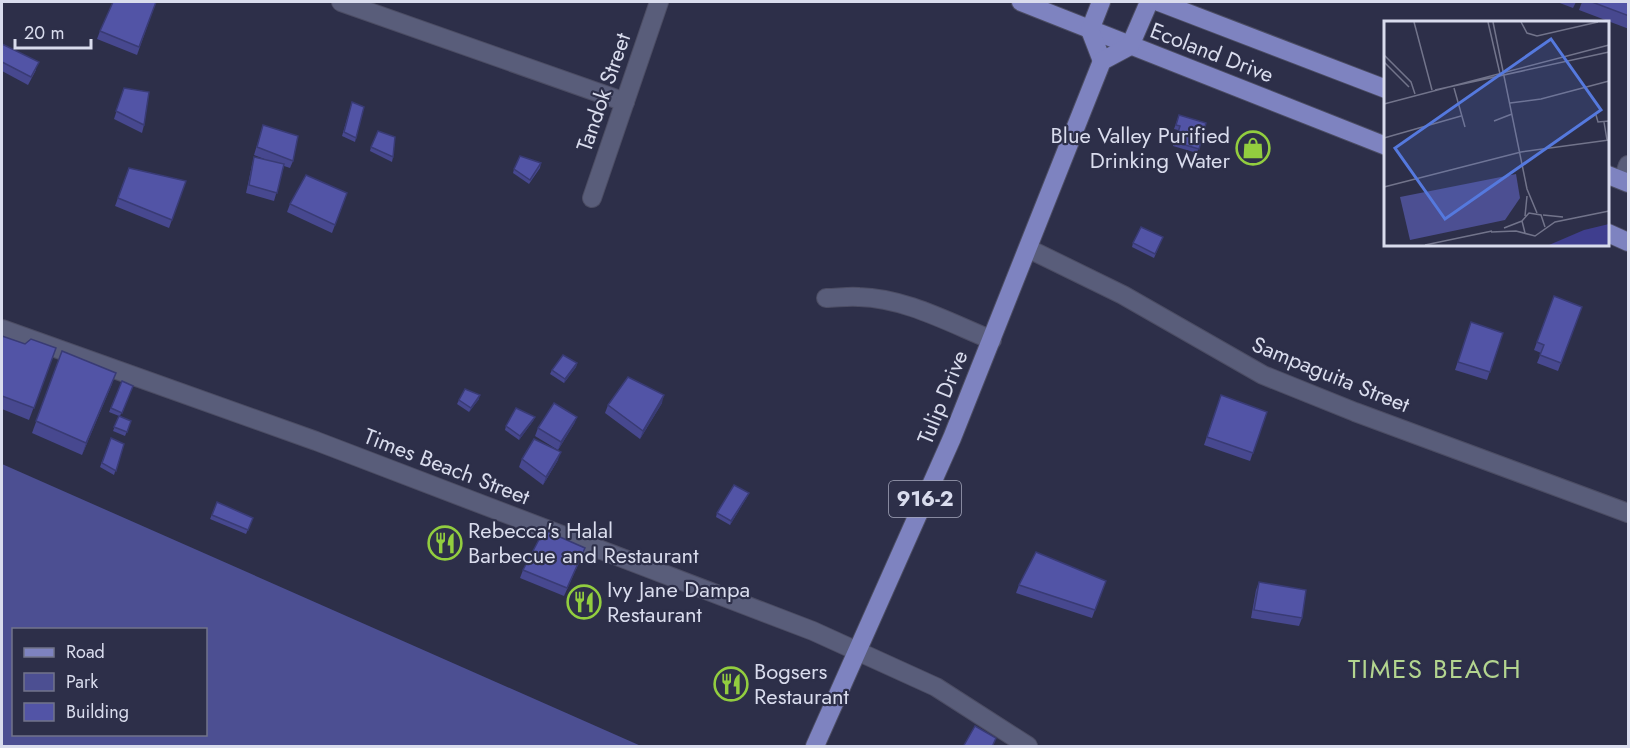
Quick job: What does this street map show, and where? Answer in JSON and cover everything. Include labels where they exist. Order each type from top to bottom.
[{"type":"main road","name":"Ecoland Drive","points":[[1021,2],[1384,145]]},
{"type":"main road","points":[[1101,2],[1090,30],[1102,61],[1130,46],[1149,2]]},
{"type":"main road","name":"Ecoland Drive","points":[[1159,2],[1384,88]]},
{"type":"main road","name":"Tulip Drive","points":[[815,747],[952,438],[1102,61]]},
{"type":"main road","points":[[1609,233],[1629,242]]},
{"type":"street","points":[[341,2],[624,102]]},
{"type":"street","name":"Tandok Street","points":[[592,198],[659,2]]},
{"type":"street","name":"Sampaguita Street","points":[[1029,249],[1124,295],[1227,357],[1263,375],[1355,412],[1629,513]]},
{"type":"street","points":[[826,298],[860,297],[884,300],[912,308],[992,340]]},
{"type":"street","name":"Times Beach Street","points":[[2,329],[316,441],[813,631],[936,687],[1028,747]]},
{"type":"green space","points":[[2,464],[641,746],[2,746]]},
{"type":"building","points":[[113,2],[156,2],[139,47],[100,31]]},
{"type":"building","points":[[1592,2],[1629,2],[1629,16]]},
{"type":"building","points":[[2,44],[39,62],[31,77],[2,62]]},
{"type":"building","points":[[124,88],[149,92],[144,125],[116,111]]},
{"type":"building","points":[[352,102],[364,107],[356,138],[344,132]]},
{"type":"building","points":[[1179,115],[1206,123],[1199,149],[1175,142],[1180,126],[1176,125]]},
{"type":"building","points":[[263,125],[298,136],[293,161],[257,147]]},
{"type":"building","points":[[378,131],[395,137],[393,157],[371,147]]},
{"type":"building","points":[[520,156],[541,163],[530,180],[514,169]]},
{"type":"building","points":[[254,157],[284,164],[277,193],[249,185]]},
{"type":"building","points":[[129,168],[186,181],[172,220],[118,198]]},
{"type":"building","points":[[306,175],[347,193],[335,225],[290,204]]},
{"type":"building","points":[[1141,227],[1163,237],[1155,254],[1133,243]]},
{"type":"building","points":[[1554,296],[1582,307],[1561,363],[1540,355],[1544,345],[1537,342]]},
{"type":"building","points":[[1471,322],[1503,333],[1490,372],[1458,362]]},
{"type":"building","points":[[2,336],[25,344],[31,339],[56,348],[34,408],[2,396]]},
{"type":"building","points":[[62,351],[116,373],[86,443],[36,421]]},
{"type":"building","points":[[563,355],[577,363],[565,379],[552,370]]},
{"type":"building","points":[[628,377],[664,395],[643,431],[608,405]]},
{"type":"building","points":[[122,381],[133,386],[122,413],[111,408]]},
{"type":"building","points":[[465,389],[480,395],[471,408],[459,400]]},
{"type":"building","points":[[1221,395],[1267,412],[1253,453],[1207,437]]},
{"type":"building","points":[[554,403],[577,417],[561,442],[538,428]]},
{"type":"building","points":[[516,408],[535,417],[520,436],[506,426]]},
{"type":"building","points":[[119,416],[131,421],[127,432],[114,427]]},
{"type":"building","points":[[111,438],[124,444],[116,471],[102,463]]},
{"type":"building","points":[[534,439],[561,452],[546,477],[522,459]]},
{"type":"building","points":[[734,485],[749,493],[731,521],[717,513]]},
{"type":"building","points":[[217,502],[253,518],[248,530],[212,515]]},
{"type":"building","points":[[544,530],[585,548],[567,588],[523,570]]},
{"type":"building","points":[[1036,552],[1106,581],[1095,610],[1019,585]]},
{"type":"building","points":[[1259,582],[1306,590],[1302,618],[1254,610]]},
{"type":"building","points":[[975,726],[996,738],[992,747],[963,747]]},
{"type":"place","name":"Blue Valley Purified Drinking Water","points":[[1253,148]]},
{"type":"place","name":"Rebecca's Halal Barbecue and Restaurant","points":[[445,543]]},
{"type":"place","name":"Ivy Jane Dampa Restaurant","points":[[584,602]]},
{"type":"place","name":"Bogsers Restaurant","points":[[731,684]]},
{"type":"district","name":"TIMES BEACH","points":[[1435,669]]}]
